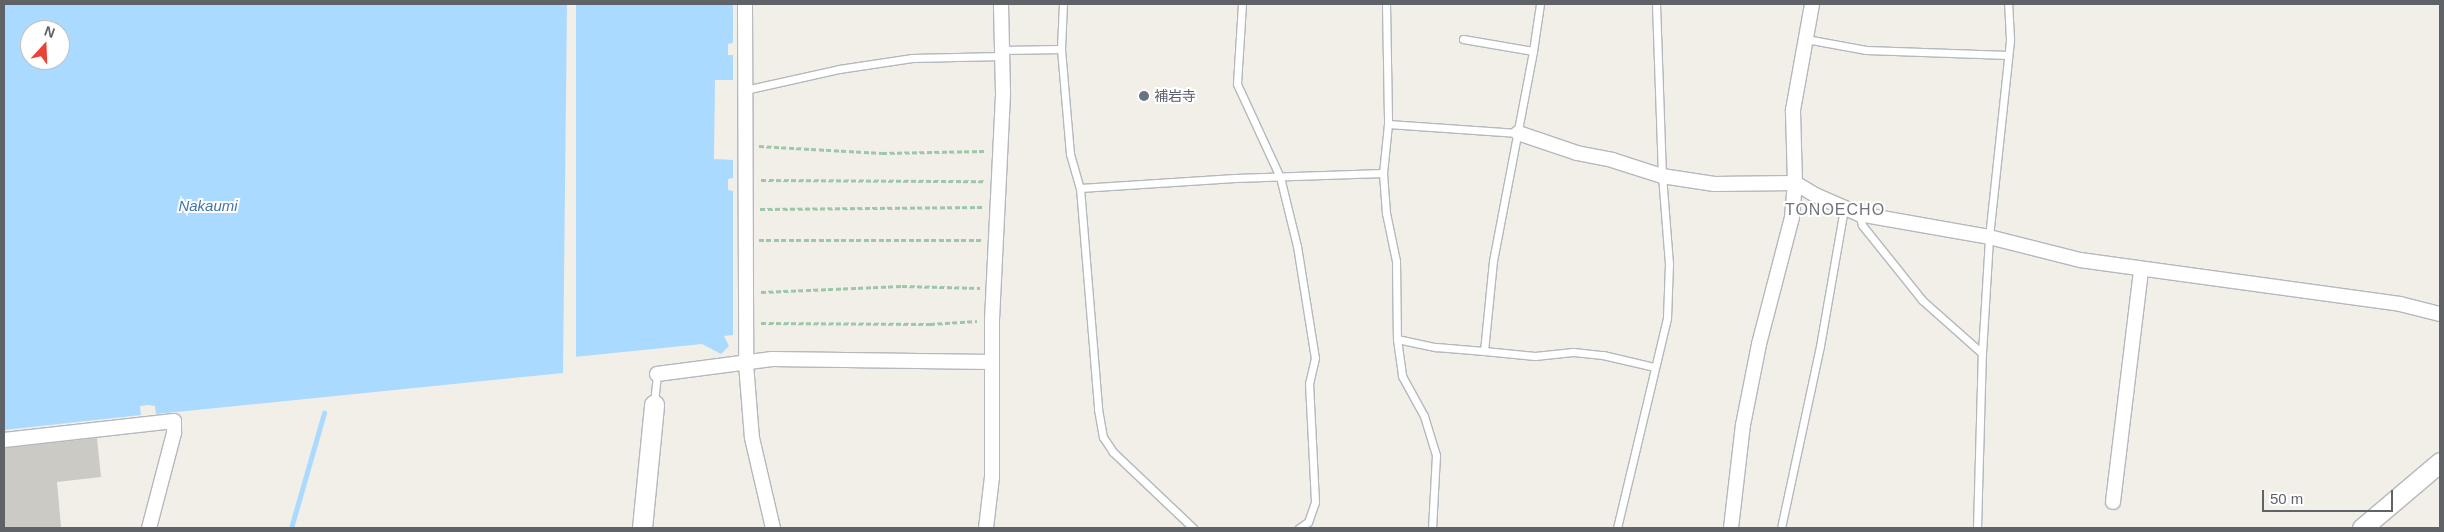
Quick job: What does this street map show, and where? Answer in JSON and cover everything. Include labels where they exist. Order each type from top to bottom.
[{"type":"street","points":[[745,4],[744,293],[746,364],[752,438],[773,528]]},
{"type":"street","points":[[986,528],[992,477],[992,320],[1003,93],[1001,4]]},
{"type":"street","points":[[1731,528],[1743,425],[1759,344],[1792,217],[1795,183],[1793,110],[1812,4]]},
{"type":"street","points":[[1518,133],[1577,153],[1612,160],[1662,176],[1714,184],[1795,183],[1859,214],[1989,237],[2080,260],[2400,304],[2440,314]]},
{"type":"street","points":[[2113,502],[2141,269]]},
{"type":"street","points":[[657,374],[746,364],[772,359],[991,362]]},
{"type":"street","points":[[642,528],[654,405]]},
{"type":"street","points":[[4,440],[174,421],[174,433],[149,528]]},
{"type":"street","points":[[2362,528],[2440,462]]},
{"type":"lane","points":[[1063,4],[1061,49],[1070,154],[1080,188],[1098,409],[1103,437],[1113,452],[1193,528]]},
{"type":"lane","points":[[1242,4],[1237,84],[1280,177],[1297,246],[1315,358],[1309,383],[1315,502],[1308,522],[1299,528]]},
{"type":"lane","points":[[1386,4],[1388,124],[1383,173],[1386,213],[1396,261],[1396,339],[1402,376],[1424,416],[1436,455],[1432,528]]},
{"type":"lane","points":[[1484,351],[1493,261],[1533,51],[1540,4]]},
{"type":"lane","points":[[1617,528],[1667,318],[1669,264],[1662,176],[1656,4]]},
{"type":"lane","points":[[1977,528],[1982,352],[1989,237],[2010,39],[2008,4]]},
{"type":"lane","points":[[1463,39],[1533,51]]},
{"type":"lane","points":[[1806,39],[1866,50],[2008,54]]},
{"type":"lane","points":[[746,90],[838,69],[912,58],[1061,49]]},
{"type":"lane","points":[[1388,124],[1518,133]]},
{"type":"lane","points":[[1080,188],[1383,173]]},
{"type":"lane","points":[[1781,528],[1820,346],[1844,208]]},
{"type":"lane","points":[[1859,214],[1862,225],[1922,300],[1982,352]]},
{"type":"lane","points":[[1396,339],[1436,347],[1534,356],[1583,353],[1623,359],[1654,367]]},
{"type":"lane","points":[[654,405],[657,374]]},
{"type":"path","points":[[746,145],[882,153],[1000,150]]},
{"type":"path","points":[[745,180],[998,181]]},
{"type":"path","points":[[745,209],[997,207]]},
{"type":"path","points":[[745,240],[996,241]]},
{"type":"path","points":[[744,293],[902,286],[993,288]]},
{"type":"path","points":[[745,323],[930,324],[992,320]]},
{"type":"water","name":"Nakaumi","points":[[4,4],[567,4],[563,373],[156,414],[155,406],[148,405],[140,406],[141,415],[4,430]]},
{"type":"water","points":[[576,4],[733,4],[733,43],[728,44],[728,55],[733,55],[733,80],[715,80],[714,159],[733,160],[733,178],[728,179],[728,190],[733,191],[733,335],[724,336],[729,346],[721,354],[702,344],[574,357]]},
{"type":"pier","points":[[568,4],[570,4],[564,374]]},
{"type":"pier","points":[[574,4],[576,4],[576,357],[574,357]]},
{"type":"building","points":[[97,438],[101,477],[57,482],[61,527],[4,528],[4,448]]},
{"type":"waterway","points":[[291,528],[324,413]]},
{"type":"place","name":"補岩寺","points":[[1144,96]]},
{"type":"district","name":"TONOECHO","points":[[1835,210]]}]
